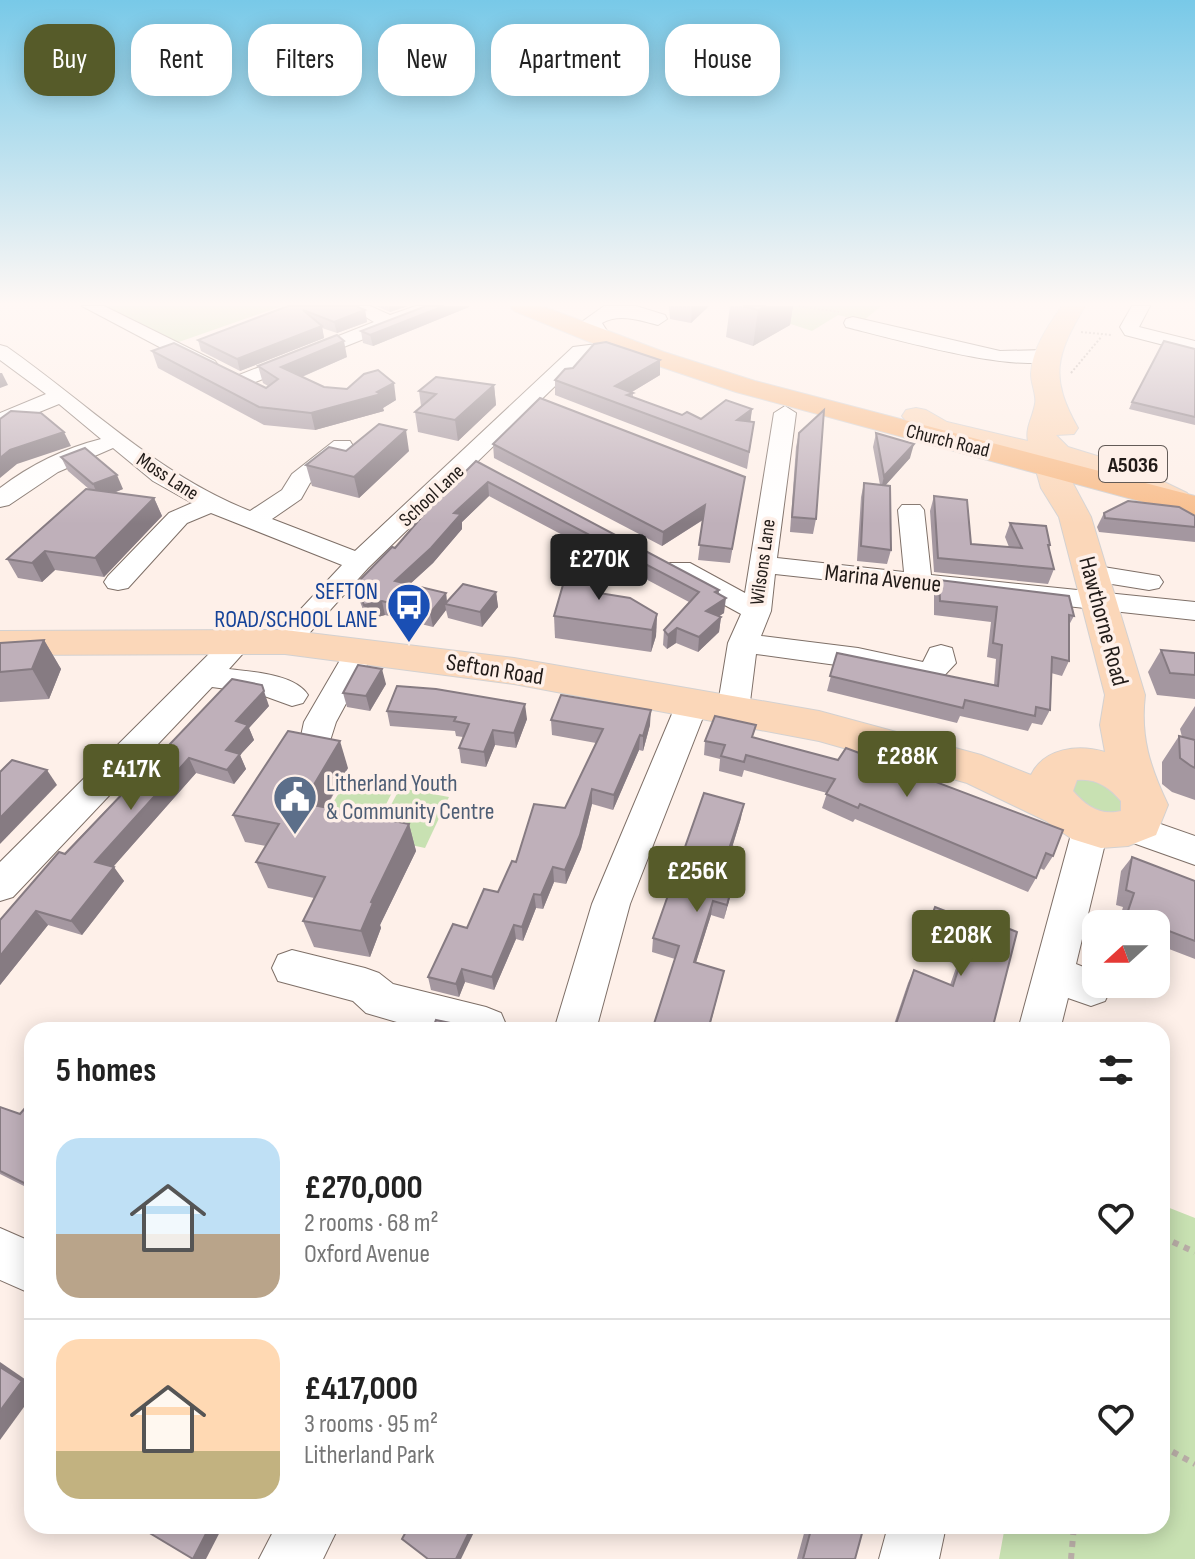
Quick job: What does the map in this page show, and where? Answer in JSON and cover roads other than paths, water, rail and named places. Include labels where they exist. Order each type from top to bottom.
[{"type":"highway","name":"Church Road","points":[[738,379],[798,402],[1059,457],[1189,496]]},
{"type":"highway","name":"Church Road","points":[[770,379],[916,416],[973,438]]},
{"type":"highway","name":"Church Road","points":[[1059,457],[1154,470],[1189,496]]},
{"type":"main road","name":"Hawthorne Road","points":[[1047,379],[1049,405],[1066,431],[1059,457],[1125,695],[1121,725],[1093,798]]},
{"type":"main road","points":[[973,438],[1012,425],[1049,405],[1110,447],[1154,470]]},
{"type":"main road","points":[[916,416],[937,428],[1059,457]]},
{"type":"main road","points":[[973,438],[1075,517],[1114,500],[1189,496]]},
{"type":"main road","name":"Sefton Road","points":[[0,643],[285,642],[514,671],[819,726],[1093,798]]},
{"type":"street","name":"Moss Lane","points":[[38,379],[161,476],[211,504],[359,562]]},
{"type":"street","points":[[236,379],[260,391]]},
{"type":"street","points":[[241,381],[247,379]]},
{"type":"street","name":"School Lane","points":[[285,642],[359,562],[551,379]]},
{"type":"street","points":[[0,421],[61,395]]},
{"type":"street","points":[[531,397],[559,408]]},
{"type":"street","name":"Wilsons Lane","points":[[733,710],[743,643],[757,611],[763,565],[764,487],[785,413]]},
{"type":"street","points":[[0,500],[27,478],[53,463],[115,441]]},
{"type":"street","points":[[253,520],[292,494],[300,479],[342,446]]},
{"type":"street","points":[[470,458],[498,472]]},
{"type":"street","points":[[118,582],[178,518],[211,504]]},
{"type":"street","points":[[911,510],[918,581]]},
{"type":"street","points":[[661,560],[757,611]]},
{"type":"street","name":"Marina Avenue","points":[[763,565],[918,581],[1095,587],[1195,611]]},
{"type":"street","points":[[1095,587],[1149,582]]},
{"type":"street","points":[[0,886],[240,640]]},
{"type":"street","points":[[743,643],[858,658],[929,673],[941,663],[941,655]]},
{"type":"street","points":[[317,736],[320,722],[360,650]]},
{"type":"street","points":[[205,676],[261,683],[292,695]]},
{"type":"street","points":[[577,1022],[611,904],[693,702]]},
{"type":"street","points":[[1041,1022],[1093,798],[1195,851]]},
{"type":"street","points":[[292,968],[365,986],[381,1000],[466,1022]]},
{"type":"street","points":[[1054,974],[1082,985]]},
{"type":"street","points":[[0,1253],[24,1265]]},
{"type":"street","points":[[289,1559],[305,1534]]},
{"type":"street","points":[[909,1559],[915,1534]]},
{"type":"place","name":"SEFTON ROAD/SCHOOL LANE","points":[[409,644]]},
{"type":"place","name":"Litherland Youth & Community Centre","points":[[295,836]]}]
